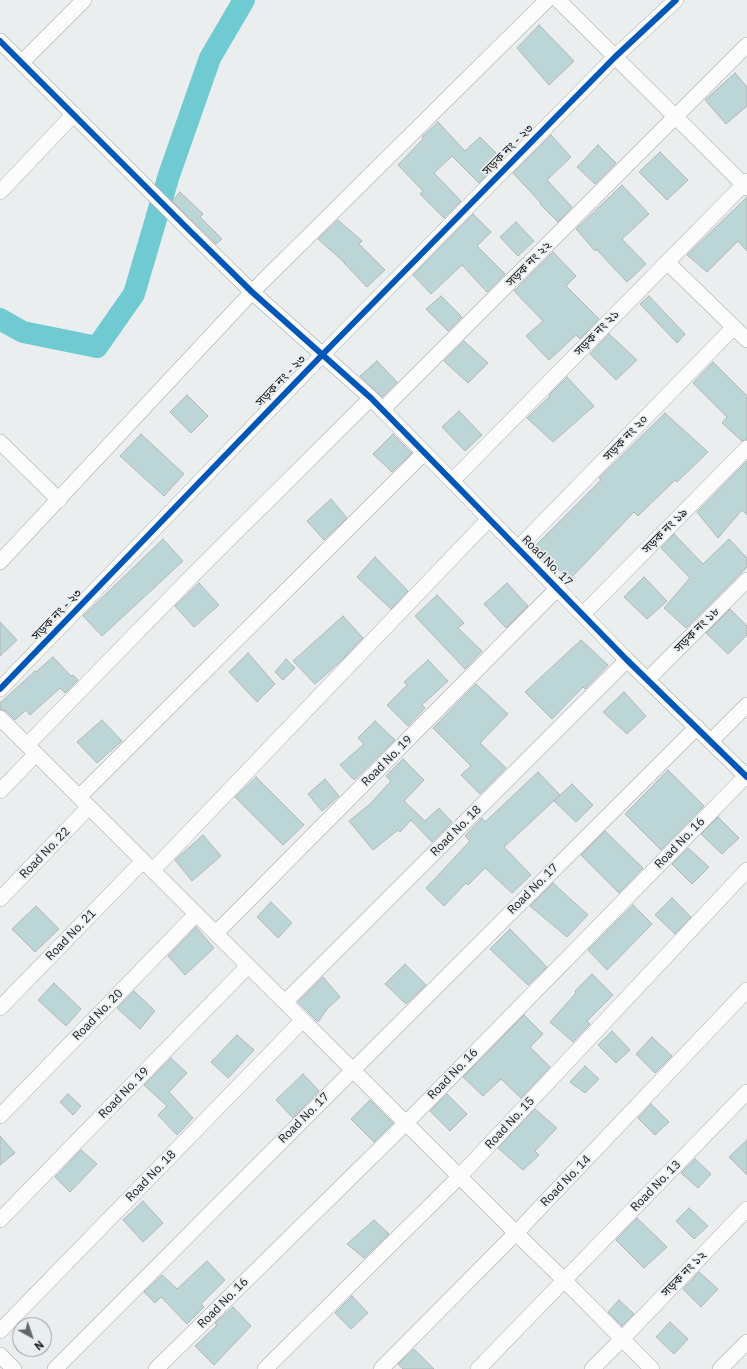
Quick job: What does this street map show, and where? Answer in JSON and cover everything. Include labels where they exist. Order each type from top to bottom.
[{"type":"street","points":[[22,62],[84,0]]},
{"type":"street","points":[[0,562],[252,292],[548,0]]},
{"type":"street","points":[[558,0],[675,117],[746,185]]},
{"type":"street","name":"সড়ক নং - ২৩","points":[[0,690],[323,354],[615,57],[676,0]]},
{"type":"street","name":"সড়ক নং ২২","points":[[382,410],[747,45]]},
{"type":"street","name":"Road No. 17","points":[[2,48],[22,62],[252,292],[323,354],[370,398],[584,614],[627,660],[697,727],[352,1070],[56,1369]]},
{"type":"street","points":[[0,192],[74,114]]},
{"type":"street","name":"সড়ক নং ২১","points":[[452,481],[667,262],[746,185]]},
{"type":"street","points":[[667,262],[747,340]]},
{"type":"street","name":"সড়ক নং ২০","points":[[518,548],[734,327]]},
{"type":"street","points":[[0,790],[32,749],[193,575],[370,398]]},
{"type":"street","points":[[0,442],[59,500]]},
{"type":"street","name":"সড়ক নং ১৯","points":[[584,614],[747,448]]},
{"type":"street","name":"Road No. 22","points":[[0,898],[84,802],[424,453]]},
{"type":"street","name":"Road No. 21","points":[[0,1008],[148,865],[489,519]]},
{"type":"street","name":"সড়ক নং ১৮","points":[[648,679],[747,580]]},
{"type":"street","name":"Road No. 19","points":[[216,933],[558,588]]},
{"type":"street","name":"Road No. 18","points":[[285,1002],[627,660]]},
{"type":"street","points":[[711,741],[747,705]]},
{"type":"street","points":[[0,718],[652,1369]]},
{"type":"street","points":[[697,727],[746,777]]},
{"type":"street","name":"Road No. 16","points":[[156,1369],[406,1122],[746,777]]},
{"type":"street","name":"Road No. 15","points":[[265,1369],[460,1176],[747,870]]},
{"type":"street","name":"Road No. 20","points":[[0,1116],[196,914]]},
{"type":"street","name":"Road No. 19","points":[[0,1220],[248,966]]},
{"type":"street","name":"Road No. 14","points":[[381,1369],[516,1233],[747,990]]},
{"type":"street","name":"Road No. 18","points":[[0,1331],[303,1020]]},
{"type":"street","name":"Road No. 13","points":[[478,1369],[747,1092]]},
{"type":"street","name":"সড়ক নং ১২","points":[[592,1369],[747,1209]]},
{"type":"street","points":[[720,1369],[747,1342]]},
{"type":"street","points":[[0,1355],[14,1369]]},
{"type":"building","points":[[539,25],[574,61],[549,85],[517,48]]},
{"type":"building","points":[[735,73],[747,87],[747,106],[726,124],[705,100]]},
{"type":"building","points":[[438,122],[465,151],[480,137],[502,159],[479,183],[452,156],[434,173],[461,201],[444,218],[420,194],[423,191],[398,165],[423,139],[422,137]]},
{"type":"building","points":[[551,135],[571,157],[547,180],[572,207],[558,222],[513,173]]},
{"type":"building","points":[[598,145],[616,163],[595,184],[577,167]]},
{"type":"building","points":[[660,152],[688,180],[667,200],[639,172]]},
{"type":"building","points":[[622,185],[649,214],[622,239],[646,264],[627,282],[596,249],[595,251],[576,229]]},
{"type":"building","points":[[180,192],[203,214],[200,217],[222,239],[216,244],[172,201]]},
{"type":"building","points":[[747,197],[747,251],[738,241],[707,272],[687,255]]},
{"type":"building","points":[[473,214],[491,232],[477,246],[505,274],[487,292],[462,265],[431,294],[413,275]]},
{"type":"building","points":[[338,220],[362,241],[359,244],[385,270],[367,287],[345,263],[318,239]]},
{"type":"building","points":[[516,222],[534,241],[518,256],[500,237]]},
{"type":"building","points":[[553,252],[576,276],[566,286],[599,319],[580,339],[576,335],[549,360],[526,336],[543,321],[514,291]]},
{"type":"building","points":[[441,296],[462,317],[448,331],[426,309]]},
{"type":"building","points":[[649,296],[685,334],[677,343],[640,304]]},
{"type":"building","points":[[609,334],[637,360],[616,380],[590,354]]},
{"type":"building","points":[[464,341],[488,363],[468,383],[444,361]]},
{"type":"building","points":[[377,361],[397,382],[382,397],[360,376]]},
{"type":"building","points":[[713,362],[747,396],[747,439],[742,441],[722,423],[727,417],[693,383]]},
{"type":"building","points":[[567,377],[594,406],[553,442],[527,418]]},
{"type":"building","points":[[187,395],[208,416],[191,433],[170,412]]},
{"type":"building","points":[[459,411],[482,435],[465,451],[442,427]]},
{"type":"building","points":[[665,413],[708,452],[677,482],[675,480],[638,516],[634,512],[570,579],[533,548],[601,480],[599,478]]},
{"type":"building","points":[[141,434],[184,474],[164,496],[120,456]]},
{"type":"building","points":[[393,434],[412,453],[392,472],[373,454]]},
{"type":"building","points":[[747,461],[747,515],[742,510],[718,538],[697,512]]},
{"type":"building","points":[[331,499],[347,518],[324,540],[307,521]]},
{"type":"building","points":[[674,534],[703,564],[729,539],[747,558],[747,567],[686,628],[664,608],[690,578],[661,548]]},
{"type":"building","points":[[163,539],[183,561],[102,636],[83,616]]},
{"type":"building","points":[[375,557],[408,591],[391,609],[357,577]]},
{"type":"building","points":[[644,577],[667,601],[647,619],[624,597]]},
{"type":"building","points":[[199,583],[219,605],[194,627],[175,606]]},
{"type":"building","points":[[507,583],[528,606],[506,628],[484,604]]},
{"type":"building","points":[[437,595],[464,623],[458,628],[482,651],[465,669],[415,616]]},
{"type":"building","points":[[730,609],[747,626],[747,635],[728,654],[706,633]]},
{"type":"building","points":[[343,616],[363,638],[341,661],[315,684],[293,661]]},
{"type":"building","points":[[0,622],[17,640],[0,656]]},
{"type":"building","points":[[581,640],[608,665],[585,689],[583,687],[552,719],[525,692]]},
{"type":"building","points":[[248,653],[275,684],[257,702],[229,672]]},
{"type":"building","points":[[53,657],[71,676],[73,675],[78,680],[65,693],[60,688],[30,715],[26,710],[15,720],[6,711],[0,709],[0,703],[35,671],[36,672]]},
{"type":"building","points":[[286,659],[295,668],[283,680],[275,672]]},
{"type":"building","points":[[428,660],[448,681],[422,705],[425,708],[408,726],[387,705],[407,685],[404,682]]},
{"type":"building","points":[[476,684],[508,714],[480,743],[506,768],[480,794],[461,775],[471,766],[433,728]]},
{"type":"building","points":[[624,692],[646,716],[627,734],[603,712]]},
{"type":"building","points":[[102,720],[122,741],[97,763],[77,742]]},
{"type":"building","points":[[375,721],[395,740],[354,780],[340,765],[364,744],[358,738]]},
{"type":"building","points":[[403,759],[424,780],[404,801],[425,821],[439,808],[452,822],[432,842],[411,820],[400,832],[398,830],[373,850],[349,821],[370,804],[391,781],[386,776]]},
{"type":"building","points":[[668,770],[704,806],[661,850],[625,814]]},
{"type":"building","points":[[538,772],[560,795],[504,847],[531,875],[512,893],[485,868],[468,885],[466,883],[444,906],[426,888],[470,841],[465,836],[482,818],[485,822]]},
{"type":"building","points":[[256,777],[304,825],[283,845],[235,797]]},
{"type":"building","points":[[325,779],[339,796],[322,811],[308,794]]},
{"type":"building","points":[[572,784],[593,805],[576,822],[554,801]]},
{"type":"building","points":[[718,817],[739,838],[722,854],[701,834]]},
{"type":"building","points":[[605,831],[643,868],[619,893],[581,855]]},
{"type":"building","points":[[203,835],[221,856],[192,881],[175,860]]},
{"type":"building","points":[[688,848],[709,867],[692,884],[672,864]]},
{"type":"building","points":[[553,883],[588,915],[567,937],[530,906]]},
{"type":"building","points":[[672,898],[691,917],[675,934],[655,915]]},
{"type":"building","points":[[271,902],[292,923],[278,938],[257,917]]},
{"type":"building","points":[[633,905],[652,924],[607,970],[588,950]]},
{"type":"building","points":[[36,906],[59,929],[35,952],[12,929]]},
{"type":"building","points":[[196,927],[214,948],[185,975],[168,956]]},
{"type":"building","points":[[510,929],[547,967],[528,985],[490,949]]},
{"type":"building","points":[[405,964],[426,985],[406,1004],[385,984]]},
{"type":"building","points":[[592,974],[613,995],[587,1021],[590,1024],[573,1042],[550,1022],[576,993],[575,991]]},
{"type":"building","points":[[323,977],[340,997],[327,1009],[318,1022],[298,1002]]},
{"type":"building","points":[[54,983],[81,1009],[66,1026],[38,1000]]},
{"type":"building","points":[[134,991],[155,1011],[140,1029],[117,1008]]},
{"type":"building","points":[[524,1015],[543,1034],[530,1047],[550,1067],[521,1098],[501,1079],[483,1096],[463,1077]]},
{"type":"building","points":[[612,1031],[630,1050],[616,1063],[598,1045]]},
{"type":"building","points":[[237,1035],[254,1050],[228,1078],[211,1062]]},
{"type":"building","points":[[652,1037],[672,1056],[655,1073],[636,1054]]},
{"type":"building","points":[[171,1058],[187,1073],[169,1092],[193,1118],[177,1135],[158,1115],[167,1106],[144,1085]]},
{"type":"building","points":[[585,1066],[599,1079],[585,1093],[570,1082]]},
{"type":"building","points":[[303,1074],[319,1091],[293,1118],[276,1100]]},
{"type":"building","points":[[68,1094],[81,1106],[73,1115],[60,1102]]},
{"type":"building","points":[[447,1094],[467,1114],[450,1131],[430,1111]]},
{"type":"building","points":[[370,1100],[393,1123],[374,1142],[351,1119]]},
{"type":"building","points":[[651,1104],[669,1122],[655,1135],[638,1118]]},
{"type":"building","points":[[535,1109],[557,1128],[535,1151],[539,1155],[523,1170],[498,1148]]},
{"type":"building","points":[[0,1136],[15,1153],[0,1165]]},
{"type":"building","points":[[747,1140],[747,1175],[729,1157]]},
{"type":"building","points":[[81,1150],[97,1164],[70,1192],[55,1177]]},
{"type":"building","points":[[695,1159],[711,1174],[698,1188],[681,1173]]},
{"type":"building","points":[[143,1201],[163,1223],[143,1242],[123,1220]]},
{"type":"building","points":[[689,1208],[708,1226],[694,1239],[676,1221]]},
{"type":"building","points":[[637,1218],[667,1247],[644,1268],[616,1240]]},
{"type":"building","points":[[374,1220],[389,1234],[364,1258],[347,1244]]},
{"type":"building","points":[[207,1261],[225,1280],[201,1304],[204,1307],[187,1324],[161,1297],[155,1303],[144,1292],[162,1275],[177,1289]]},
{"type":"building","points":[[699,1272],[718,1289],[701,1307],[683,1289]]},
{"type":"building","points":[[352,1296],[368,1313],[351,1329],[335,1313]]},
{"type":"building","points":[[619,1300],[634,1314],[622,1326],[608,1312]]},
{"type":"building","points":[[233,1307],[251,1326],[214,1365],[195,1346],[217,1325],[215,1323]]},
{"type":"building","points":[[670,1322],[688,1339],[674,1354],[656,1337]]},
{"type":"building","points":[[414,1349],[434,1369],[403,1369],[398,1364]]},
{"type":"waterway","points":[[0,319],[23,332],[97,347],[134,294],[169,175],[210,58],[244,0]]},
{"type":"cycle path","points":[[0,689],[323,354],[615,57],[676,0]]},
{"type":"cycle path","points":[[0,41],[252,292],[371,398],[627,660],[747,777]]}]
